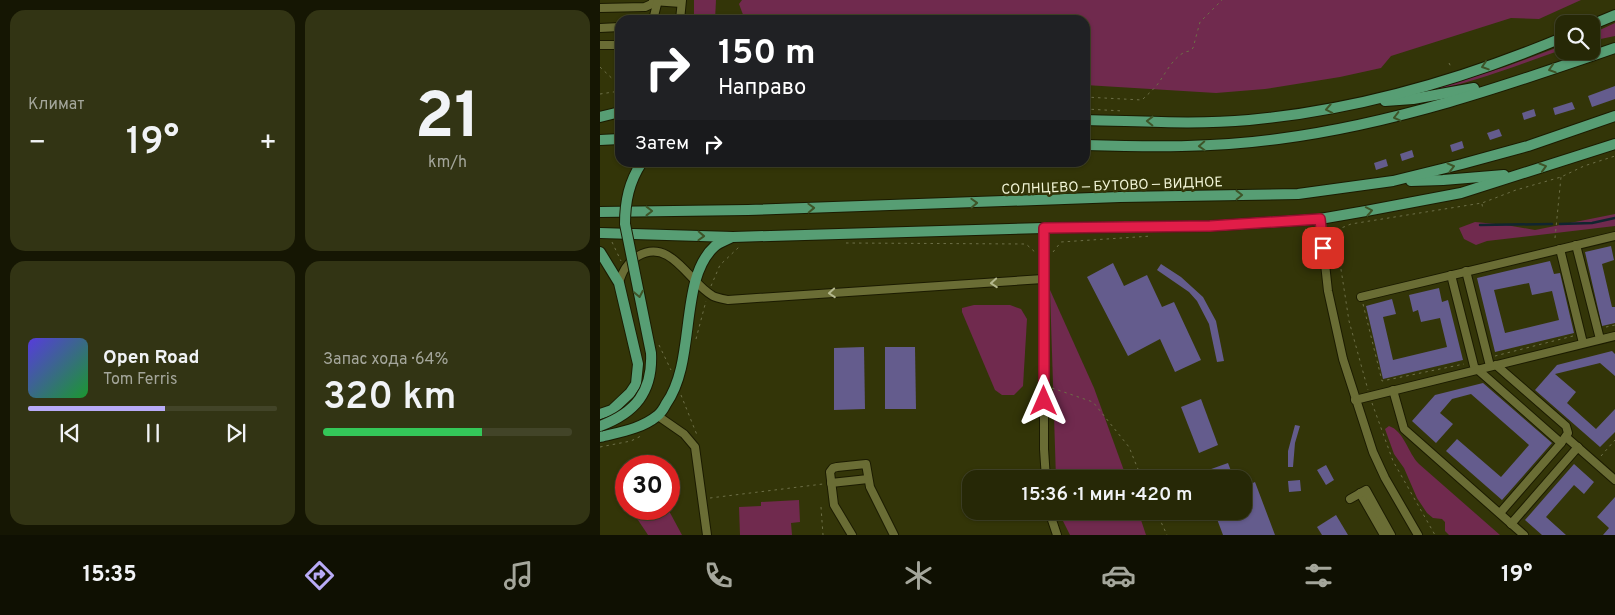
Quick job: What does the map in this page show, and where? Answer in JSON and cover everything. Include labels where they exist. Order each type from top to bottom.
[{"type":"main road","points":[[1600,21],[1615,15]]},
{"type":"main road","points":[[1090,120],[1183,122],[1247,120],[1305,113],[1355,104],[1426,86],[1555,41]]},
{"type":"main road","points":[[1090,146],[1194,146],[1257,142],[1305,136],[1400,116],[1615,48]]},
{"type":"main road","points":[[1355,104],[1412,99],[1520,79]]},
{"type":"main road","points":[[600,117],[615,113]]},
{"type":"main road","name":"СОЛНЦЕВО — БУТОВО — ВИДНОЕ","points":[[600,212],[748,210],[1298,194],[1393,181],[1528,146],[1615,116]]},
{"type":"main road","points":[[600,140],[615,139]]},
{"type":"main road","points":[[600,233],[733,237],[1044,228],[1210,226],[1320,219],[1366,212],[1462,192],[1615,144]]},
{"type":"main road","points":[[600,426],[615,420],[635,405],[648,384],[652,368],[651,353],[625,224],[625,205],[629,187],[639,167]]},
{"type":"main road","points":[[1393,181],[1444,180],[1524,173]]},
{"type":"main road","points":[[600,437],[636,428],[658,416],[674,393],[682,370],[696,281],[701,266],[716,245],[733,237]]},
{"type":"main road","points":[[600,252],[619,283],[638,364],[636,384],[621,403],[612,410],[600,414]]},
{"type":"street","points":[[649,0],[681,1],[680,15]]},
{"type":"street","points":[[600,8],[645,7],[658,1]]},
{"type":"street","points":[[655,15],[658,1]]},
{"type":"street","points":[[600,28],[615,27]]},
{"type":"street","points":[[600,45],[615,45]]},
{"type":"street","points":[[1320,219],[1333,318],[1355,400],[1385,478],[1418,535]]},
{"type":"street","points":[[1044,228],[1045,470]]},
{"type":"street","points":[[1361,297],[1615,236]]},
{"type":"street","points":[[1576,245],[1600,339]]},
{"type":"street","points":[[1560,249],[1583,343]]},
{"type":"street","points":[[619,283],[623,270],[632,260],[644,253],[658,252],[672,257],[713,296],[728,300],[1043,279]]},
{"type":"street","points":[[1466,271],[1488,358],[1493,366],[1566,426],[1568,431],[1564,440],[1500,513]]},
{"type":"street","points":[[1451,275],[1475,367],[1564,440],[1578,448],[1615,480]]},
{"type":"street","points":[[1355,400],[1475,367],[1493,366],[1615,336]]},
{"type":"street","points":[[1393,390],[1404,429],[1524,535]]},
{"type":"street","points":[[658,416],[684,434],[694,447],[707,535]]},
{"type":"street","points":[[1511,524],[1578,448]]},
{"type":"street","points":[[852,535],[834,505],[830,472],[833,468],[837,467],[866,464],[870,487],[894,535]]},
{"type":"street","points":[[831,483],[868,479]]},
{"type":"street","points":[[1350,499],[1366,490],[1391,535]]},
{"type":"street","points":[[1360,493],[1384,535]]},
{"type":"street","points":[[1053,520],[1057,535]]},
{"type":"path","points":[[1090,97],[1142,100],[1156,86],[1172,63],[1193,48],[1200,22],[1222,0]]},
{"type":"path","points":[[1449,63],[1451,67]]},
{"type":"path","points":[[600,67],[615,81]]},
{"type":"path","points":[[600,94],[615,92]]},
{"type":"path","points":[[1090,109],[1127,112]]},
{"type":"path","points":[[1555,238],[1561,177]]},
{"type":"path","points":[[1482,203],[1483,210]]},
{"type":"path","points":[[696,338],[708,292],[720,265],[743,243]]},
{"type":"path","points":[[1361,297],[1382,382],[1475,367]]},
{"type":"path","points":[[1488,358],[1581,334]]},
{"type":"path","points":[[1595,463],[1615,440]]},
{"type":"path","points":[[702,500],[831,483]]},
{"type":"path","points":[[821,507],[823,535]]},
{"type":"path","points":[[1160,520],[1167,535]]},
{"type":"shaded area","points":[[694,0],[716,0],[715,15],[694,15]]},
{"type":"shaded area","points":[[742,0],[1581,0],[1539,19],[1511,18],[1391,56],[1381,68],[1340,77],[1265,89],[1216,93],[1090,85],[1090,15],[743,15],[739,4]]},
{"type":"shaded area","points":[[1615,23],[1615,36],[1600,39],[1600,30]]},
{"type":"shaded area","points":[[1555,48],[1555,52],[1495,74],[1442,89],[1424,92],[1505,67]]},
{"type":"shaded area","points":[[1615,214],[1615,226],[1487,241],[1476,245],[1464,239],[1459,228],[1475,222],[1535,230]]},
{"type":"shaded area","points":[[1050,290],[1094,388],[1124,470],[1056,470]]},
{"type":"shaded area","points":[[974,305],[1010,305],[1021,309],[1027,319],[1023,386],[1014,395],[1002,395],[995,390],[962,312],[962,308]]},
{"type":"shaded area","points":[[1389,426],[1402,437],[1419,464],[1500,535],[1449,535],[1445,531],[1445,522],[1442,519],[1433,518],[1427,513],[1417,498],[1404,468],[1394,454],[1385,429]]},
{"type":"shaded area","points":[[799,500],[800,522],[791,523],[792,535],[740,535],[739,507],[761,506],[761,502]]},
{"type":"shaded area","points":[[638,520],[674,520],[682,535],[648,535]]},
{"type":"shaded area","points":[[1062,520],[1141,520],[1146,535],[1070,535]]},
{"type":"building","points":[[1615,86],[1615,99],[1592,107],[1588,96]]},
{"type":"building","points":[[1572,102],[1575,109],[1555,115],[1553,108]]},
{"type":"building","points":[[1534,109],[1536,116],[1524,120],[1522,113]]},
{"type":"building","points":[[1499,129],[1502,136],[1490,140],[1487,133]]},
{"type":"building","points":[[1462,141],[1464,148],[1452,152],[1450,145]]},
{"type":"building","points":[[1412,150],[1414,157],[1402,161],[1400,154]]},
{"type":"building","points":[[1386,159],[1388,166],[1376,170],[1374,163]]},
{"type":"building","points":[[1611,246],[1614,260],[1602,264],[1612,307],[1615,307],[1615,323],[1602,326],[1585,252]]},
{"type":"building","points":[[1550,261],[1554,274],[1560,273],[1574,333],[1495,352],[1477,278]],"holes":[[[1529,283],[1532,295],[1552,291],[1559,320],[1505,333],[1494,290]]]},
{"type":"building","points":[[1113,263],[1124,286],[1147,275],[1162,307],[1174,302],[1201,360],[1175,372],[1160,339],[1128,356],[1087,277]]},
{"type":"building","points":[[1161,264],[1181,277],[1203,297],[1216,321],[1224,361],[1217,362],[1209,324],[1197,301],[1189,292],[1157,270]]},
{"type":"building","points":[[1439,288],[1442,302],[1448,300],[1463,360],[1383,379],[1366,306],[1392,299],[1396,314],[1383,317],[1393,360],[1447,347],[1440,318],[1421,322],[1418,310],[1413,312],[1409,295]]},
{"type":"building","points":[[864,347],[865,409],[834,410],[834,348]]},
{"type":"building","points":[[885,347],[915,347],[916,409],[885,409]]},
{"type":"building","points":[[1612,351],[1615,354],[1615,376],[1600,363],[1555,374],[1576,392],[1567,403],[1596,429],[1615,409],[1615,432],[1600,447],[1535,390],[1557,365]]},
{"type":"building","points":[[1483,383],[1552,443],[1502,500],[1446,451],[1457,439],[1501,477],[1529,445],[1471,394],[1452,399],[1440,413],[1453,424],[1436,443],[1412,421],[1435,395]]},
{"type":"building","points":[[1201,399],[1218,445],[1199,453],[1181,407]]},
{"type":"building","points":[[1295,425],[1300,426],[1295,443],[1293,467],[1288,467],[1288,451]]},
{"type":"building","points":[[1228,463],[1231,470],[1208,470]]},
{"type":"building","points":[[1574,464],[1594,482],[1584,494],[1574,485],[1546,517],[1566,535],[1542,535],[1525,520]]},
{"type":"building","points":[[1326,465],[1334,480],[1326,485],[1317,470]]},
{"type":"building","points":[[1300,480],[1301,491],[1289,492],[1288,481]]},
{"type":"building","points":[[1255,482],[1275,535],[1223,535],[1217,520],[1252,520],[1252,483]]},
{"type":"building","points":[[1615,497],[1615,535],[1603,535],[1609,528],[1597,517]]},
{"type":"building","points":[[1336,515],[1348,535],[1322,535],[1317,527]]},
{"type":"waterway","points":[[1560,224],[1592,223],[1615,218]]},
{"type":"waterway","points":[[1480,225],[1552,224]]},
{"type":"route","points":[[1044,401],[1044,228],[1210,226],[1320,219],[1323,248]]}]
